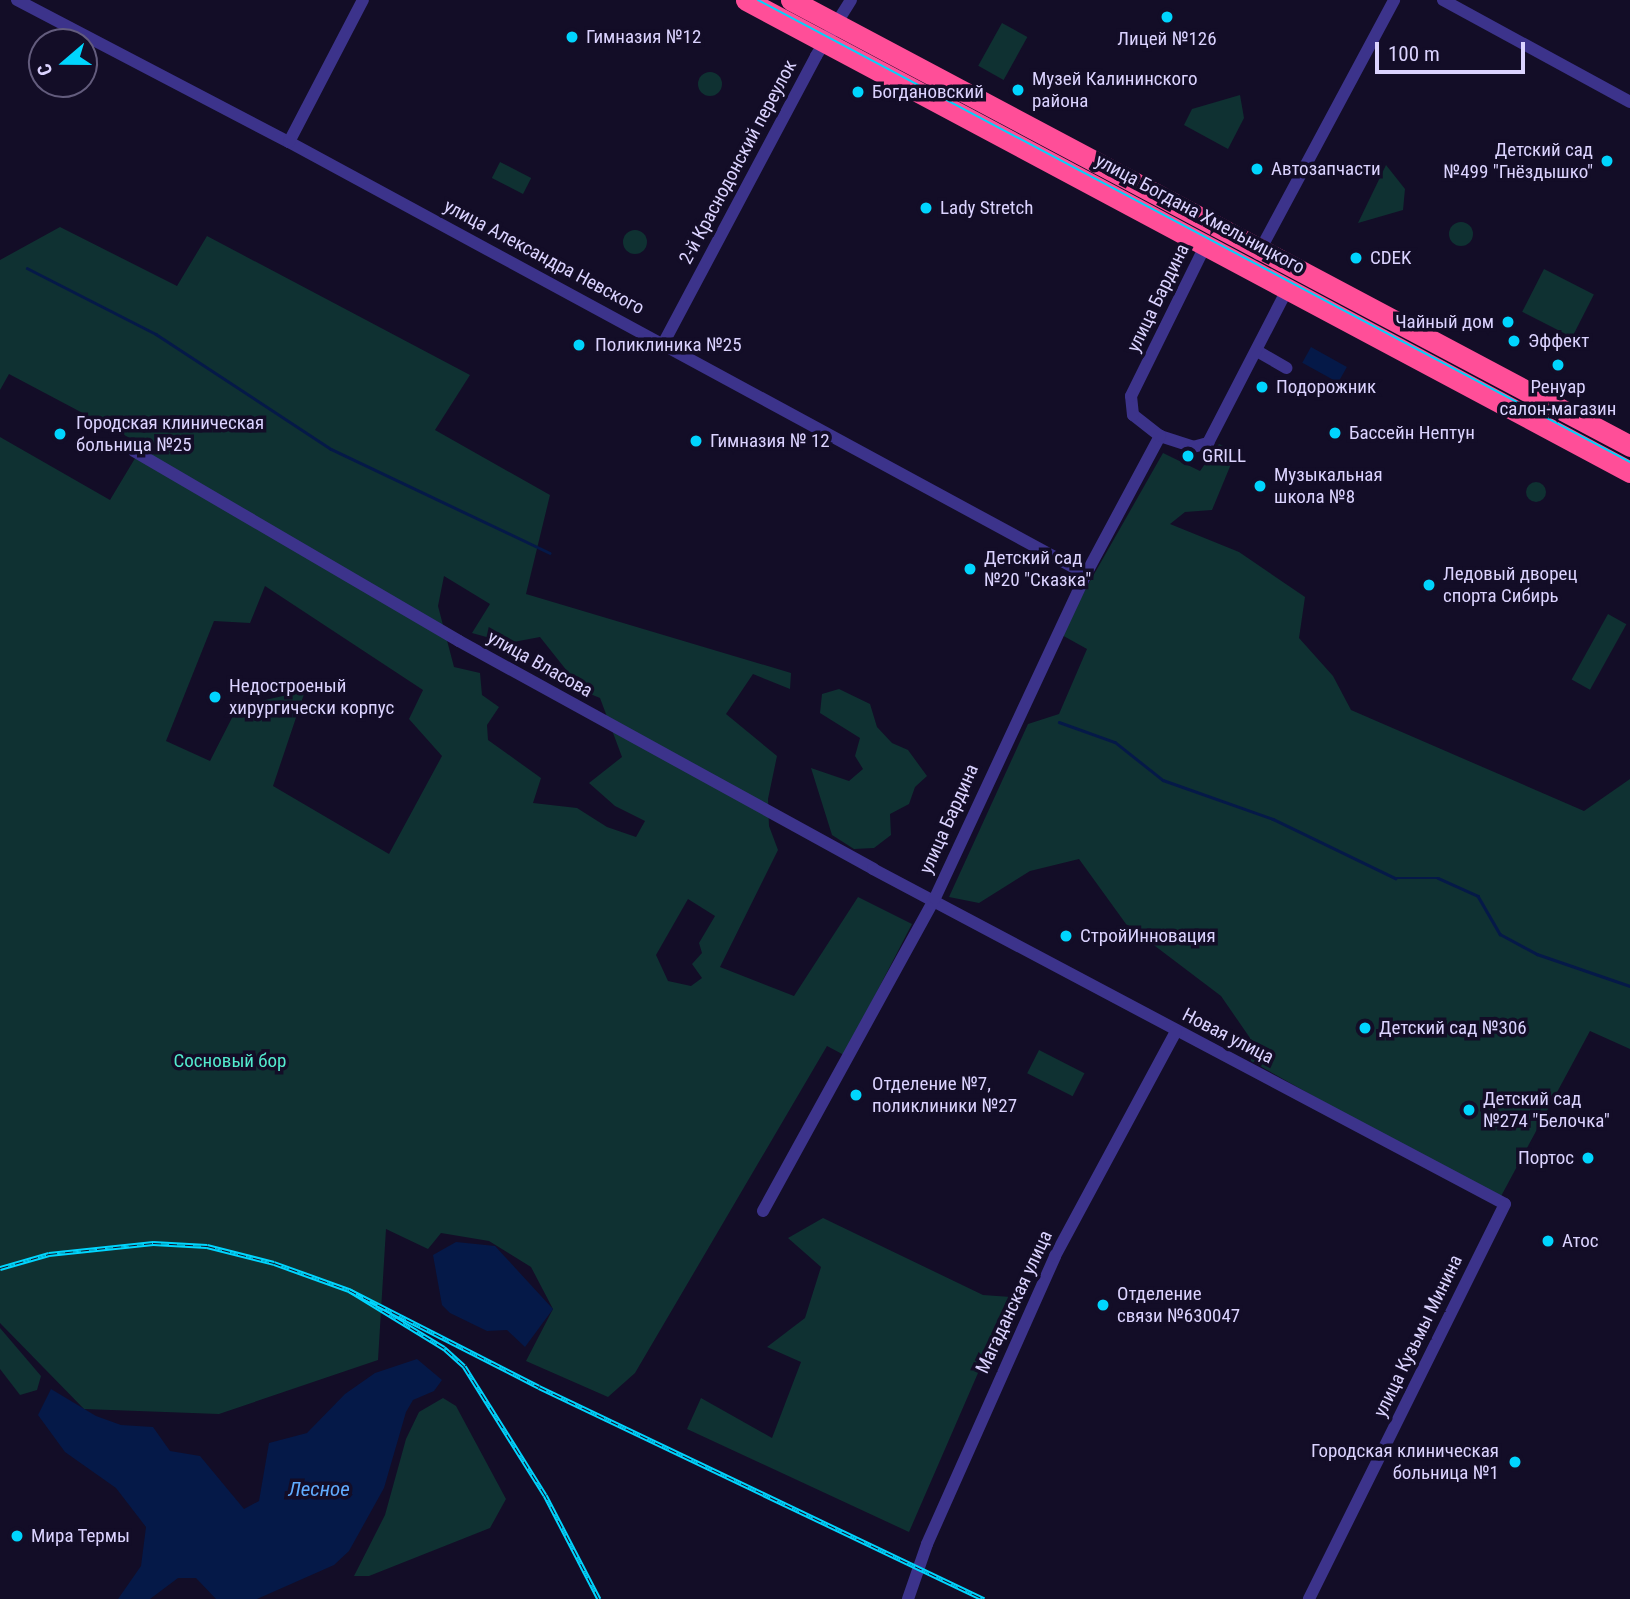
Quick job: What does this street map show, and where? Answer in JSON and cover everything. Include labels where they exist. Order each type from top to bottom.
[{"type":"highway","name":"улица Богдана Хмельницкого","points":[[746,0],[1206,244],[1256,257],[1289,286],[1630,472]]},
{"type":"highway","name":"улица Богдана Хмельницкого","points":[[791,0],[1256,257],[1630,446]]},
{"type":"street","name":"улица Александра Невского","points":[[17,0],[289,142],[1086,574]]},
{"type":"street","points":[[289,142],[363,0]]},
{"type":"street","name":"2-й Краснодонский переулок","points":[[663,344],[824,42],[851,0]]},
{"type":"street","points":[[1256,257],[1394,0]]},
{"type":"street","points":[[1443,0],[1630,102]]},
{"type":"street","name":"улица Бардина","points":[[1206,244],[1131,396],[1133,415],[1160,436],[1193,447],[1208,443],[1289,286]]},
{"type":"street","points":[[1257,351],[1287,368]]},
{"type":"street","name":"улица Бардина","points":[[763,1211],[935,898],[1086,574],[1160,436]]},
{"type":"street","name":"улица Власова","points":[[134,451],[459,641],[935,898]]},
{"type":"street","name":"Новая улица","points":[[935,898],[1176,1031],[1505,1204]]},
{"type":"street","name":"Магаданская улица","points":[[908,1599],[927,1544],[1055,1256],[1176,1031]]},
{"type":"street","name":"улица Кузьмы Минина","points":[[1309,1599],[1505,1204]]},
{"type":"green space","points":[[1002,23],[1027,37],[1004,80],[978,66]]},
{"type":"green space","points":[[710,72],[719,75],[722,84],[719,93],[710,96],[701,93],[698,84],[701,75]]},
{"type":"green space","points":[[1240,95],[1244,118],[1228,149],[1184,125],[1192,109]]},
{"type":"green space","points":[[500,162],[531,178],[523,194],[492,178]]},
{"type":"green space","points":[[1386,165],[1405,189],[1403,210],[1358,223]]},
{"type":"green space","points":[[1461,222],[1470,225],[1473,234],[1470,243],[1461,246],[1452,243],[1449,234],[1452,225]]},
{"type":"green space","name":"Сосновый бор","points":[[60,227],[177,286],[207,236],[470,375],[435,430],[550,495],[526,594],[791,673],[790,689],[753,674],[726,714],[777,756],[768,799],[769,826],[778,850],[720,967],[794,996],[858,897],[912,924],[844,1055],[827,1046],[635,1373],[608,1397],[526,1361],[553,1309],[531,1267],[489,1241],[441,1233],[428,1249],[386,1229],[378,1360],[219,1414],[84,1409],[0,1323],[0,437],[110,500],[143,445],[9,374],[0,390],[0,260]],"holes":[[[444,576],[490,604],[472,633],[508,643],[540,637],[583,691],[600,698],[622,757],[589,783],[615,806],[645,821],[636,837],[607,827],[577,808],[533,803],[541,778],[488,740],[487,725],[499,707],[482,695],[480,673],[454,667],[438,606]],[[265,586],[423,690],[409,719],[442,756],[389,854],[273,786],[305,691],[238,706],[210,761],[166,741],[214,621],[250,623]],[[688,899],[715,916],[699,943],[702,953],[692,964],[702,978],[691,986],[668,981],[656,955]]]},
{"type":"green space","points":[[635,230],[644,233],[647,242],[644,251],[635,254],[626,251],[623,242],[626,233]]},
{"type":"green space","points":[[1544,269],[1594,294],[1572,337],[1522,312]]},
{"type":"green space","points":[[1219,444],[1236,452],[1212,510],[1185,512],[1170,524],[1239,552],[1305,597],[1299,638],[1333,676],[1351,710],[1584,811],[1630,779],[1630,1049],[1590,1031],[1499,1200],[1251,1061],[1250,1038],[1221,996],[1126,924],[1079,859],[1030,871],[979,903],[949,897],[1028,724],[1059,714],[1087,649],[1060,634],[1163,453],[1200,471]]},
{"type":"green space","points":[[1532,482],[1540,482],[1546,492],[1540,502],[1532,502],[1526,496],[1526,488]]},
{"type":"green space","points":[[1608,614],[1626,624],[1590,690],[1572,680]]},
{"type":"green space","points":[[839,689],[870,704],[877,727],[892,743],[908,750],[927,776],[915,787],[909,804],[890,814],[891,835],[874,848],[854,849],[832,835],[811,768],[849,781],[863,769],[855,756],[860,738],[820,713],[822,694]]},
{"type":"green space","points":[[1039,1050],[1084,1073],[1073,1096],[1027,1073]]},
{"type":"green space","points":[[823,1218],[983,1295],[1011,1297],[909,1532],[687,1429],[701,1398],[772,1438],[801,1362],[767,1347],[805,1318],[821,1267],[788,1238]]},
{"type":"green space","points":[[0,1328],[41,1376],[37,1390],[20,1395],[0,1369]]},
{"type":"green space","points":[[443,1398],[456,1406],[506,1499],[490,1528],[369,1576],[354,1576],[385,1515],[406,1439],[419,1412]]},
{"type":"water","points":[[1311,347],[1347,367],[1338,383],[1302,363]]},
{"type":"water","points":[[456,1242],[495,1246],[553,1309],[525,1347],[507,1330],[487,1331],[450,1313],[442,1305],[433,1255]]},
{"type":"water","name":"Лесное","points":[[417,1359],[442,1380],[434,1391],[413,1400],[406,1412],[384,1488],[349,1551],[334,1565],[257,1599],[216,1599],[196,1578],[178,1578],[150,1599],[118,1599],[141,1566],[146,1527],[116,1488],[65,1452],[38,1415],[51,1389],[96,1416],[121,1425],[153,1427],[170,1451],[200,1456],[244,1509],[259,1501],[269,1443],[307,1433],[345,1394],[375,1373]]},
{"type":"waterway","points":[[27,268],[156,334],[331,449],[550,553]]},
{"type":"waterway","points":[[1059,722],[1115,742],[1163,780],[1273,819],[1395,878],[1438,878],[1478,896],[1500,934],[1537,954],[1630,986]]},
{"type":"tram line","points":[[758,0],[1630,462]]},
{"type":"railway","points":[[0,1268],[49,1254],[153,1243],[207,1246],[274,1263],[349,1290]]},
{"type":"railway","points":[[599,1599],[545,1495],[464,1366],[444,1348],[349,1290],[539,1387],[984,1599]]},
{"type":"place","name":"Лицей №126","points":[[1167,17]]},
{"type":"place","name":"Гимназия №12","points":[[572,37]]},
{"type":"place","name":"Музей Калининского района","points":[[1018,90]]},
{"type":"place","name":"Богдановский","points":[[858,92]]},
{"type":"place","name":"Детский сад №499 \"Гнёздышко\"","points":[[1607,161]]},
{"type":"place","name":"Автозапчасти","points":[[1257,169]]},
{"type":"place","name":"Lady Stretch","points":[[926,208]]},
{"type":"place","name":"CDEK","points":[[1356,258]]},
{"type":"place","name":"Чайный дом","points":[[1508,322]]},
{"type":"place","name":"Эффект","points":[[1514,341]]},
{"type":"place","name":"Поликлиника №25","points":[[579,345]]},
{"type":"place","name":"Ренуар салон-магазин","points":[[1558,365]]},
{"type":"place","name":"Подорожник","points":[[1262,387]]},
{"type":"place","name":"Бассейн Нептун","points":[[1335,433]]},
{"type":"place","name":"Городская клиническая больница №25","points":[[60,434]]},
{"type":"place","name":"Гимназия № 12","points":[[696,441]]},
{"type":"place","name":"GRILL","points":[[1188,456]]},
{"type":"place","name":"Музыкальная школа №8","points":[[1260,486]]},
{"type":"place","name":"Детский сад №20 \"Сказка\"","points":[[970,569]]},
{"type":"place","name":"Ледовый дворец спорта Сибирь","points":[[1429,585]]},
{"type":"place","name":"Недостроеный хирургически корпус","points":[[215,697]]},
{"type":"place","name":"СтройИнновация","points":[[1066,936]]},
{"type":"place","name":"Детский сад №306","points":[[1365,1028]]},
{"type":"place","name":"Отделение №7, поликлиники №27","points":[[856,1095]]},
{"type":"place","name":"Детский сад №274 \"Белочка\"","points":[[1469,1110]]},
{"type":"place","name":"Портос","points":[[1588,1158]]},
{"type":"place","name":"Атос","points":[[1548,1241]]},
{"type":"place","name":"Отделение связи №630047","points":[[1103,1305]]},
{"type":"place","name":"Городская клиническая больница №1","points":[[1515,1462]]},
{"type":"place","name":"Мира Термы","points":[[17,1536]]}]
